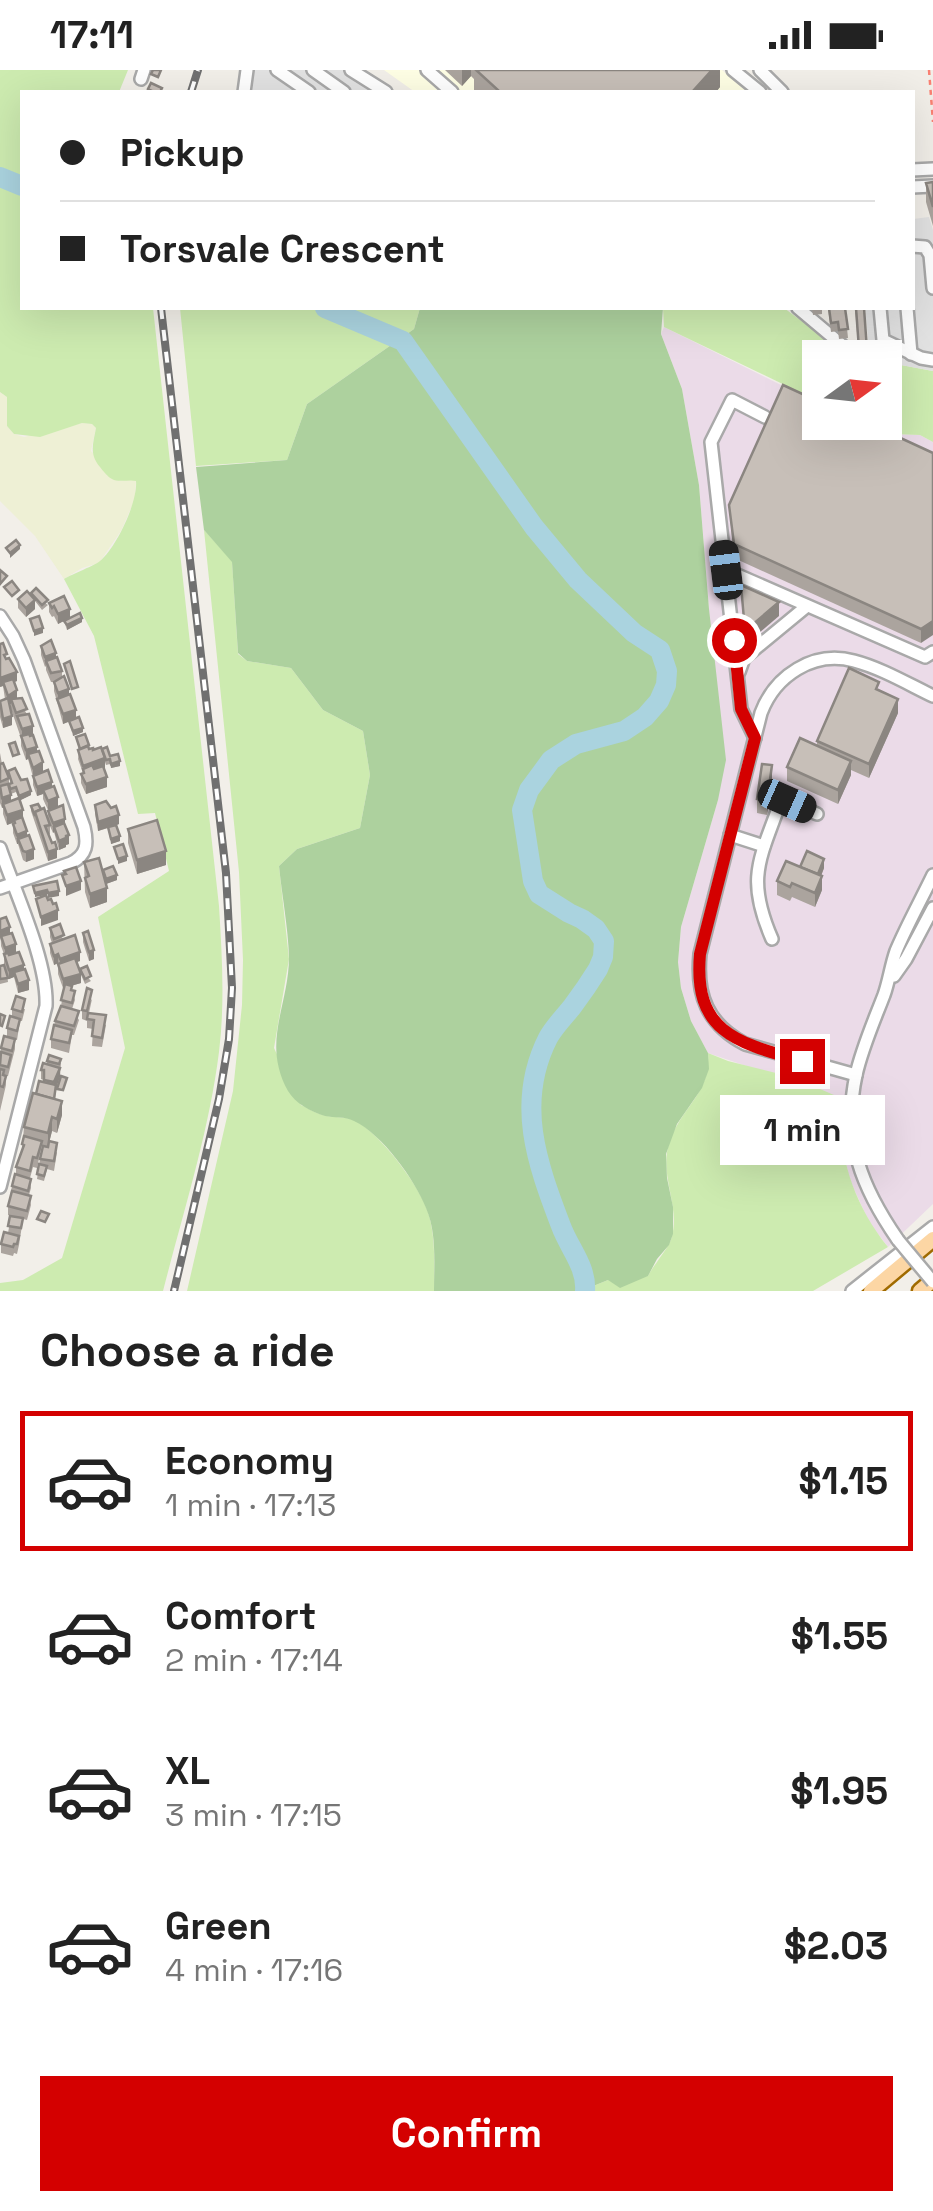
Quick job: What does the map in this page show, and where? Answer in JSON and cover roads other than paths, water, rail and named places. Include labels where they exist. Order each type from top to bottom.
[{"type":"main road","points":[[871,1291],[933,1239]]},
{"type":"main road","points":[[884,1291],[933,1251]]},
{"type":"main road","points":[[920,1291],[933,1281]]},
{"type":"street","points":[[277,70],[306,90]]},
{"type":"street","points":[[313,70],[341,90]]},
{"type":"street","points":[[352,70],[383,90]]},
{"type":"street","points":[[427,70],[450,90]]},
{"type":"street","points":[[733,70],[758,90]]},
{"type":"street","points":[[760,70],[780,90]]},
{"type":"street","points":[[915,246],[925,246],[930,252],[933,288]]},
{"type":"street","points":[[800,310],[836,340]]},
{"type":"street","points":[[880,310],[884,340],[933,360]]},
{"type":"street","points":[[908,310],[911,354]]},
{"type":"street","points":[[755,738],[741,709],[711,442],[732,400],[764,416]]},
{"type":"street","points":[[726,570],[925,657],[933,652]]},
{"type":"street","points":[[737,676],[744,658],[807,606]]},
{"type":"street","points":[[0,616],[24,660],[84,828],[86,844],[81,858],[6,886]]},
{"type":"street","points":[[856,1076],[745,1044],[730,1036],[700,993],[700,954],[761,714],[770,693],[791,672],[837,658],[852,660],[933,696]]},
{"type":"street","points":[[772,940],[758,899],[759,862],[764,846],[782,801],[817,814]]},
{"type":"street","points":[[730,836],[764,846]]},
{"type":"street","points":[[0,848],[6,886],[40,964],[47,990],[0,1187]]},
{"type":"street","points":[[933,876],[888,983],[856,1076],[853,1130],[860,1171],[874,1206],[933,1281]]},
{"type":"street","points":[[900,956],[933,908]]},
{"type":"street","points":[[852,1291],[933,1227]]},
{"type":"waterway","points":[[0,177],[20,185]]},
{"type":"waterway","points":[[330,310],[403,341],[534,527],[578,580],[634,633],[660,650],[667,671],[659,701],[645,717],[624,731],[576,744],[551,760],[529,790],[522,810],[533,881],[539,894],[596,929],[604,941],[598,969],[548,1038],[538,1062],[531,1109],[544,1179],[580,1266],[585,1291]]},
{"type":"railway","points":[[192,90],[198,70]]},
{"type":"railway","points":[[161,310],[226,873],[232,988],[219,1099],[174,1291]]}]
